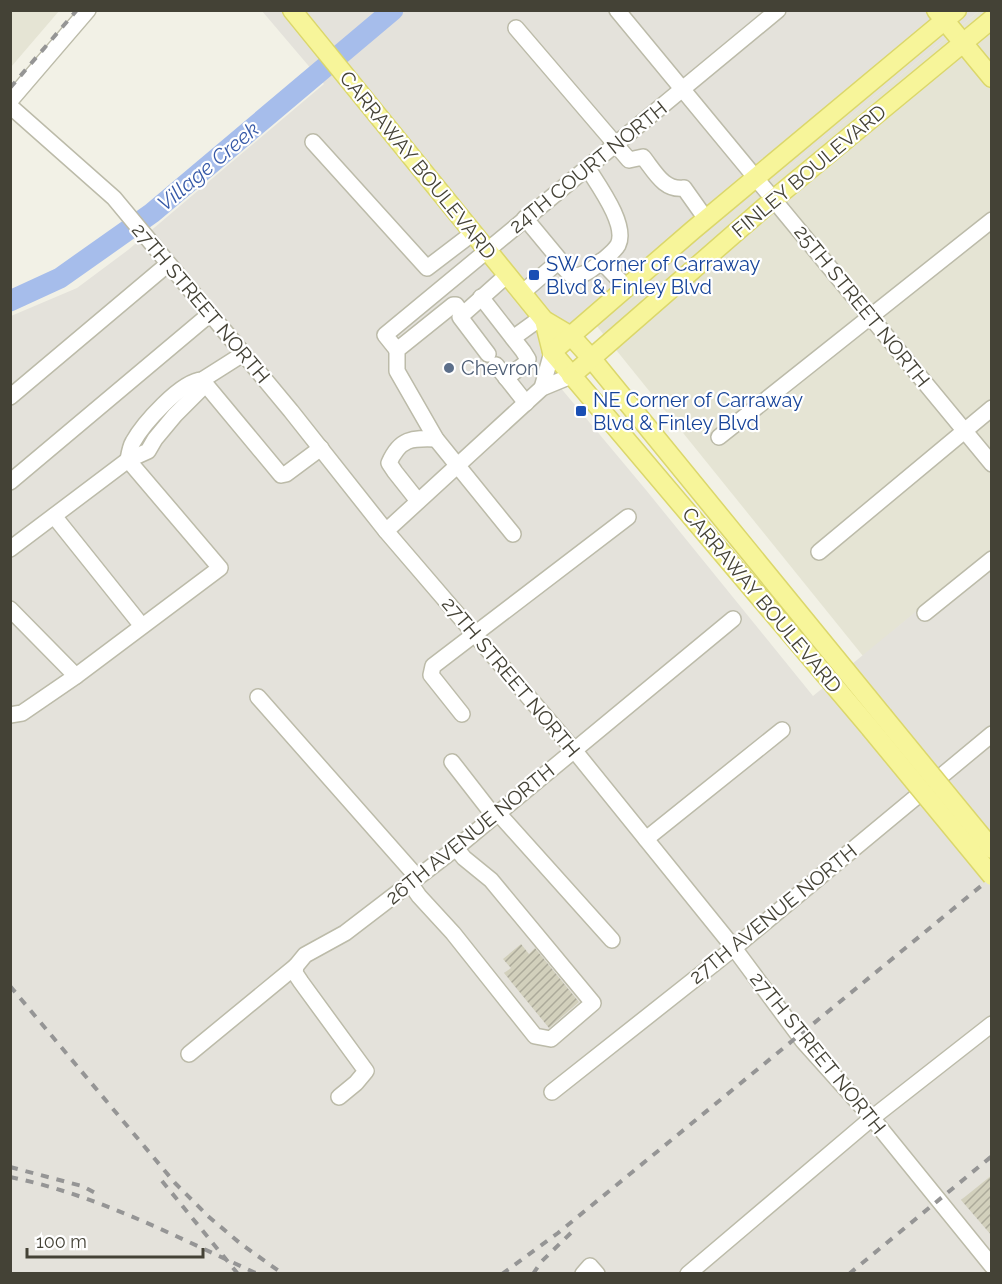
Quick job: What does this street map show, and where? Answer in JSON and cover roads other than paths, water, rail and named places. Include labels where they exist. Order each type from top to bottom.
[{"type":"main road","name":"CARRAWAY BOULEVARD","points":[[292,10],[543,319],[571,336],[591,358],[877,722],[992,876]]},
{"type":"main road","points":[[946,14],[962,43],[992,78]]},
{"type":"main road","name":"FINLEY BOULEVARD","points":[[552,352],[946,14]]},
{"type":"main road","name":"FINLEY BOULEVARD","points":[[571,376],[774,199],[992,19]]},
{"type":"main road","name":"CARRAWAY BOULEVARD","points":[[543,319],[552,352],[571,376],[992,849]]},
{"type":"street","points":[[10,101],[88,10]]},
{"type":"street","name":"25TH STREET NORTH","points":[[617,10],[992,464]]},
{"type":"street","name":"24TH COURT NORTH","points":[[397,350],[385,335],[778,10]]},
{"type":"street","points":[[516,28],[629,160],[643,157],[668,188],[684,189],[706,219]]},
{"type":"street","name":"27TH STREET NORTH","points":[[10,106],[114,198],[321,448],[386,531],[574,750],[734,948],[803,1041],[872,1118],[992,1266]]},
{"type":"street","points":[[314,142],[427,268],[473,233]]},
{"type":"street","points":[[525,218],[556,254],[558,262],[572,276],[581,276],[601,261],[618,244],[620,229],[614,212],[587,167]]},
{"type":"street","points":[[719,437],[992,220]]},
{"type":"street","points":[[601,261],[627,288]]},
{"type":"street","points":[[522,293],[558,262]]},
{"type":"street","points":[[10,398],[168,264]]},
{"type":"street","points":[[507,275],[460,317],[526,403]]},
{"type":"street","points":[[481,297],[528,359],[506,378]]},
{"type":"street","points":[[462,313],[456,305],[453,305],[397,350],[397,371],[436,439],[513,534]]},
{"type":"street","points":[[10,482],[210,314]]},
{"type":"street","points":[[513,338],[543,319]]},
{"type":"street","points":[[542,388],[552,352]]},
{"type":"street","points":[[10,549],[128,460],[131,444],[151,417],[184,388],[202,380],[243,354]]},
{"type":"street","name":"FINLEY BOULEVARD","points":[[386,531],[542,388],[571,376]]},
{"type":"street","points":[[202,380],[281,475],[286,474],[321,448]]},
{"type":"street","points":[[819,552],[992,408]]},
{"type":"street","points":[[418,501],[389,462],[394,451],[413,438],[436,439]]},
{"type":"street","points":[[10,716],[22,713],[76,676],[220,568],[128,460]]},
{"type":"street","points":[[54,516],[142,626]]},
{"type":"street","points":[[462,714],[431,675],[431,669],[628,517]]},
{"type":"street","points":[[925,613],[992,559]]},
{"type":"street","points":[[10,609],[76,676]]},
{"type":"street","name":"26TH AVENUE NORTH","points":[[189,1054],[296,966],[305,955],[345,933],[456,848],[733,619]]},
{"type":"street","points":[[258,697],[414,880],[419,896],[453,933],[535,1036],[551,1039],[593,1003],[491,880],[464,858],[456,848]]},
{"type":"street","points":[[646,839],[782,730]]},
{"type":"street","name":"27TH AVENUE NORTH","points":[[552,1092],[734,948],[992,734]]},
{"type":"street","points":[[452,762],[496,815],[612,940]]},
{"type":"street","points":[[296,966],[295,973],[366,1071],[339,1097]]},
{"type":"street","points":[[688,1274],[872,1118],[992,1024]]},
{"type":"street","points":[[583,1274],[590,1266],[597,1274]]},
{"type":"waterway","name":"Village Creek","points":[[10,301],[60,278],[152,213],[393,10]]},
{"type":"railway","points":[[10,88],[77,10]]},
{"type":"railway","points":[[502,1274],[558,1233],[992,877]]},
{"type":"railway","points":[[10,986],[175,1183],[209,1217],[241,1244],[283,1274]]},
{"type":"railway","points":[[849,1274],[992,1156]]},
{"type":"railway","points":[[10,1167],[82,1186],[99,1195]]},
{"type":"railway","points":[[10,1177],[43,1185],[106,1206],[258,1274]]},
{"type":"railway","points":[[162,1181],[238,1274]]},
{"type":"railway","points":[[533,1274],[541,1262],[576,1228]]},
{"type":"place","name":"SW Corner of Carraway Blvd & Finley Blvd","points":[[534,275]]},
{"type":"place","name":"Chevron","points":[[449,368]]},
{"type":"place","name":"NE Corner of Carraway Blvd & Finley Blvd","points":[[581,411]]}]
